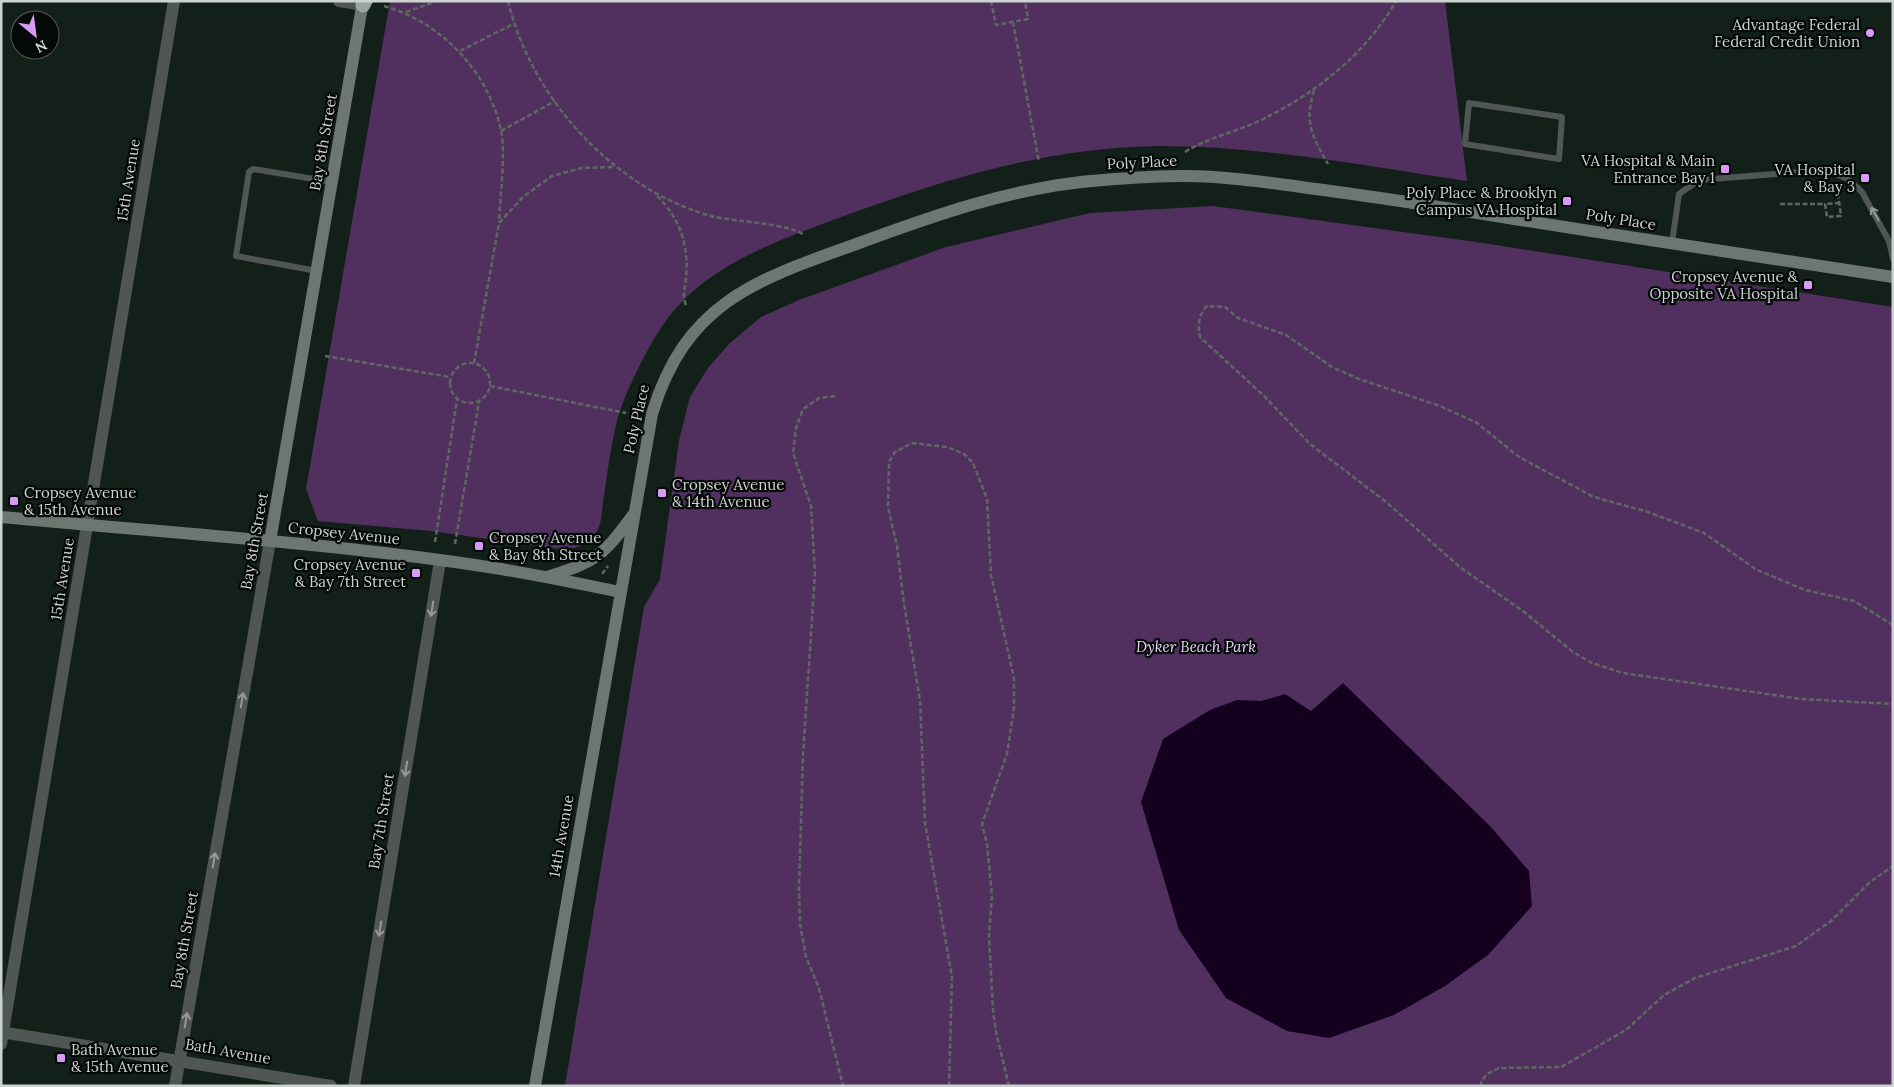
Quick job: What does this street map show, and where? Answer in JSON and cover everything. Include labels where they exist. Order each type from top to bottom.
[{"type":"main road","name":"Bay 8th Street","points":[[270,541],[364,3]]},
{"type":"main road","name":"Poly Place","points":[[620,592],[652,414],[661,385],[681,348],[713,314],[758,281],[791,267],[907,225],[975,204],[1030,190],[1101,180],[1182,176],[1216,177],[1444,207],[1893,276]]},
{"type":"main road","points":[[545,578],[580,566],[603,553],[634,513]]},
{"type":"main road","name":"Cropsey Avenue","points":[[1,517],[270,541],[440,561],[620,592]]},
{"type":"main road","name":"14th Avenue","points":[[535,1086],[620,592]]},
{"type":"street","name":"15th Avenue","points":[[2,1036],[174,1]]},
{"type":"street","points":[[339,1],[364,3]]},
{"type":"street","name":"Bay 8th Street","points":[[175,1086],[270,541]]},
{"type":"street","name":"Bay 7th Street","points":[[354,1086],[440,561]]},
{"type":"street","name":"Bath Avenue","points":[[2,1036],[180,1059],[332,1086]]},
{"type":"lane","points":[[1470,103],[1562,117],[1559,159],[1465,144],[1470,103]]},
{"type":"lane","points":[[316,271],[236,256],[249,172],[253,170],[332,182]]},
{"type":"lane","points":[[1672,243],[1679,194],[1699,180],[1826,170],[1848,179],[1862,192],[1888,241],[1893,259]]},
{"type":"path","points":[[406,12],[437,1]]},
{"type":"path","points":[[508,1],[513,24],[541,79],[566,117],[600,154],[616,167],[654,193],[712,216],[777,227],[800,232],[804,235]]},
{"type":"path","points":[[992,1],[996,25],[1028,19],[1025,1]]},
{"type":"path","points":[[1185,152],[1259,121],[1314,90],[1358,53],[1396,1]]},
{"type":"path","points":[[384,6],[406,12],[460,51],[475,71],[488,94],[501,131],[499,223],[474,363]]},
{"type":"path","points":[[1013,22],[1039,162]]},
{"type":"path","points":[[460,51],[513,24]]},
{"type":"path","points":[[1314,90],[1310,102],[1310,129],[1328,164]]},
{"type":"path","points":[[501,131],[555,100]]},
{"type":"path","points":[[499,223],[523,196],[552,176],[582,168],[616,167]]},
{"type":"path","points":[[1825,204],[1827,217],[1841,216],[1837,186]]},
{"type":"path","points":[[654,193],[672,213],[681,228],[686,245],[687,261],[683,299],[686,305]]},
{"type":"path","points":[[1780,204],[1825,204],[1839,202]]},
{"type":"path","points":[[1893,625],[1854,601],[1805,590],[1757,570],[1704,533],[1648,512],[1594,497],[1520,457],[1477,423],[1440,406],[1359,379],[1332,367],[1286,336],[1238,318],[1225,307],[1207,306],[1201,312],[1198,327],[1200,338],[1263,396],[1310,444],[1385,501],[1461,568],[1522,611],[1573,652],[1592,663],[1623,673],[1661,680],[1708,684],[1801,699],[1893,704]]},
{"type":"path","points":[[325,356],[450,377]]},
{"type":"path","points":[[474,363],[485,369],[490,380],[490,386],[484,398],[478,402],[465,403],[457,399],[450,390],[450,377],[453,371],[462,364],[474,363]]},
{"type":"path","points":[[490,386],[626,413]]},
{"type":"path","points":[[835,396],[820,398],[803,409],[796,428],[793,453],[811,506],[815,573],[803,755],[799,889],[800,924],[806,957],[819,988],[843,1086]]},
{"type":"path","points":[[435,542],[457,399]]},
{"type":"path","points":[[455,544],[478,402]]},
{"type":"path","points":[[949,1086],[952,977],[925,823],[920,700],[904,604],[897,546],[888,507],[889,462],[895,452],[912,443],[947,447],[964,454],[973,463],[987,499],[991,575],[1014,678],[1014,708],[1007,754],[982,824],[987,844],[992,896],[989,936],[993,1010],[996,1032],[1009,1086]]},
{"type":"path","points":[[1482,1086],[1481,1082],[1487,1074],[1499,1068],[1561,1067],[1626,1030],[1664,994],[1695,978],[1796,946],[1831,921],[1870,882],[1893,866]]},
{"type":"green space","points":[[390,1],[1445,1],[1467,181],[1275,153],[1236,149],[1159,146],[1116,148],[1074,153],[1032,160],[950,180],[807,230],[761,249],[717,273],[679,305],[663,325],[650,346],[623,402],[612,444],[600,523],[592,537],[581,545],[567,550],[431,531],[318,521],[306,489]]},
{"type":"green space","name":"Dyker Beach Park","points":[[1213,206],[1476,242],[1893,307],[1893,1086],[565,1086],[644,607],[660,579],[679,441],[690,397],[708,368],[730,343],[761,317],[799,300],[946,247],[1090,213]]},
{"type":"shaded area","points":[[1343,683],[1490,826],[1529,871],[1532,906],[1488,955],[1445,986],[1394,1015],[1329,1038],[1287,1031],[1226,998],[1179,930],[1141,802],[1163,739],[1210,710],[1237,700],[1261,701],[1285,694],[1311,711]]},
{"type":"place","name":"Advantage Federal Federal Credit Union","points":[[1870,33]]},
{"type":"place","name":"VA Hospital & Main Entrance Bay 1","points":[[1725,169]]},
{"type":"place","name":"VA Hospital & Bay 3","points":[[1865,178]]},
{"type":"place","name":"Poly Place & Brooklyn Campus VA Hospital","points":[[1567,201]]},
{"type":"place","name":"Cropsey Avenue & Opposite VA Hospital","points":[[1808,285]]},
{"type":"place","name":"Cropsey Avenue & 14th Avenue","points":[[662,493]]},
{"type":"place","name":"Cropsey Avenue & 15th Avenue","points":[[14,501]]},
{"type":"place","name":"Cropsey Avenue & Bay 8th Street","points":[[479,546]]},
{"type":"place","name":"Cropsey Avenue & Bay 7th Street","points":[[416,573]]},
{"type":"place","name":"Bath Avenue & 15th Avenue","points":[[61,1058]]}]
